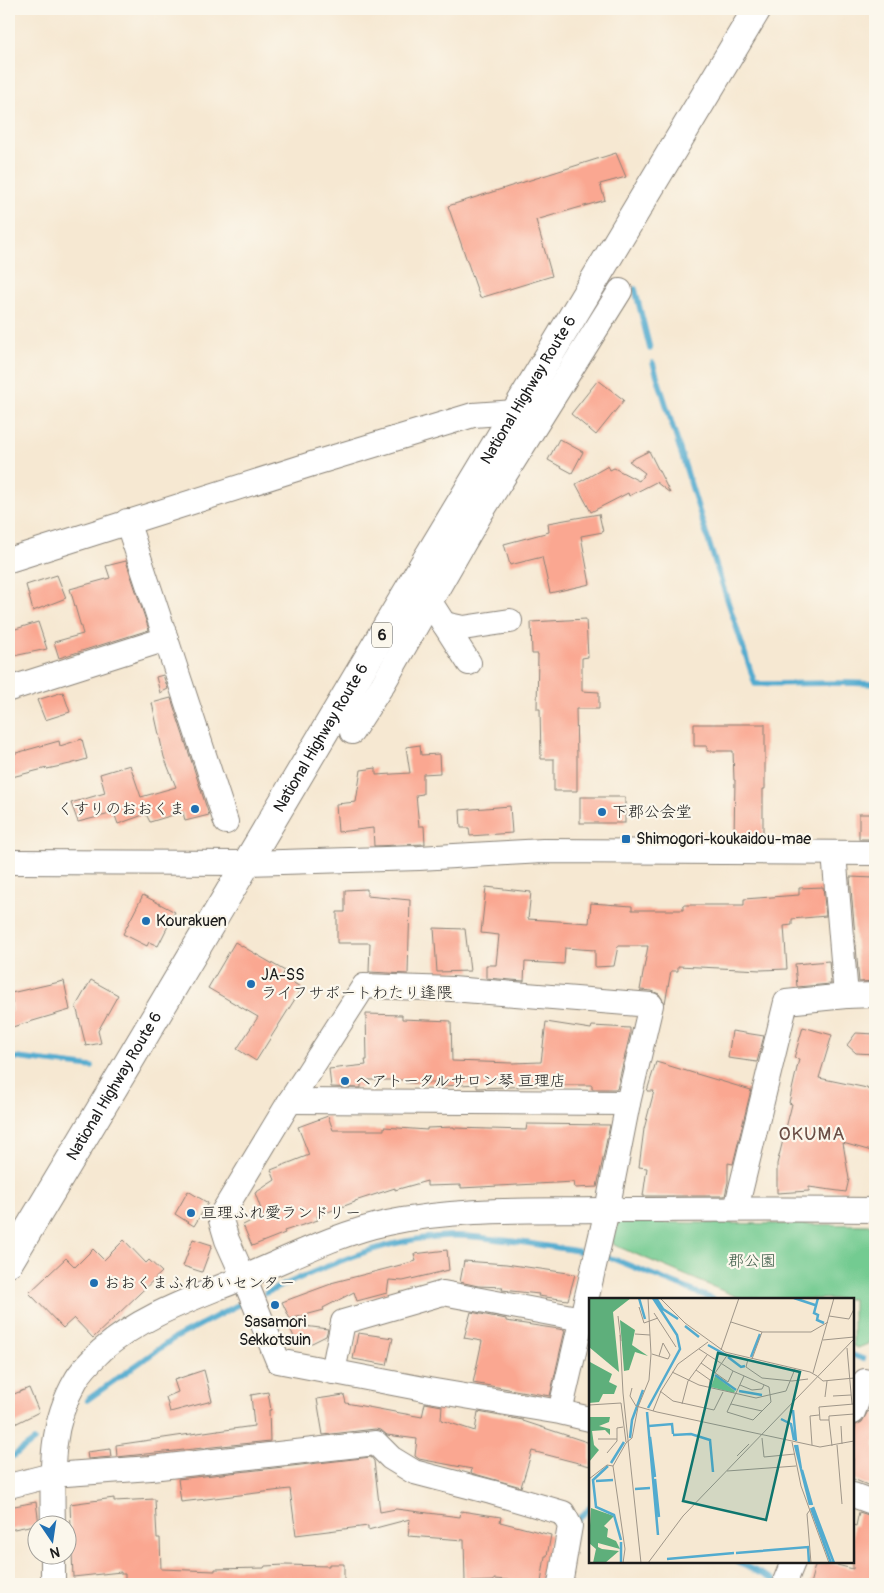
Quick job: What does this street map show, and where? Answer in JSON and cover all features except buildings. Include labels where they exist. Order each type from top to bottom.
[{"type":"highway","name":"National Highway Route 6","points":[[9,1262],[757,9]]},
{"type":"street","points":[[352,732],[383,684],[481,513],[620,291]]},
{"type":"street","points":[[9,560],[473,415],[516,412]]},
{"type":"street","points":[[127,522],[226,822]]},
{"type":"street","points":[[415,579],[469,663]]},
{"type":"street","points":[[444,624],[463,628],[510,621]]},
{"type":"street","points":[[9,689],[166,639]]},
{"type":"street","points":[[9,862],[246,863],[419,858],[543,851],[875,853]]},
{"type":"street","points":[[834,853],[846,996]]},
{"type":"street","points":[[560,1412],[607,1210],[628,1103],[651,1006],[452,989],[364,986],[290,1101],[221,1220],[227,1240],[278,1361],[589,1419]]},
{"type":"street","points":[[736,1209],[786,1002],[875,995]]},
{"type":"street","points":[[290,1101],[628,1103]]},
{"type":"street","points":[[53,1516],[52,1455],[56,1432],[67,1397],[76,1378],[93,1358],[114,1340],[144,1320],[330,1241],[386,1223],[436,1214],[483,1211],[875,1210]]},
{"type":"street","points":[[333,1372],[344,1322],[444,1293],[582,1318]]},
{"type":"street","points":[[854,1409],[864,1381]]},
{"type":"street","points":[[9,1486],[52,1475],[151,1468],[376,1443],[391,1458],[414,1472],[491,1492],[562,1514],[570,1526],[560,1584]]},
{"type":"street","points":[[854,1495],[875,1503]]},
{"type":"street","points":[[784,1584],[793,1563]]},
{"type":"street","points":[[53,1566],[53,1584]]},
{"type":"green space","name":"郡公園","points":[[618,1222],[875,1225],[875,1326],[868,1344],[858,1348],[854,1346],[854,1298],[740,1298],[614,1245],[611,1238]]},
{"type":"waterway","points":[[635,289],[650,349]]},
{"type":"waterway","points":[[653,363],[755,684],[875,684]]},
{"type":"waterway","points":[[9,1057],[92,1067]]},
{"type":"waterway","points":[[266,1293],[332,1264],[376,1248],[423,1238],[470,1236],[584,1252]]},
{"type":"waterway","points":[[607,1257],[711,1298]]},
{"type":"waterway","points":[[87,1400],[173,1339],[238,1305]]},
{"type":"waterway","points":[[854,1355],[863,1359]]},
{"type":"waterway","points":[[9,1459],[34,1441]]},
{"type":"waterway","points":[[578,1520],[589,1508]]},
{"type":"waterway","points":[[544,1584],[551,1555],[558,1541]]},
{"type":"waterway","points":[[739,1563],[776,1581]]},
{"type":"place","name":"くすりのおおくま","points":[[195,809]]},
{"type":"place","name":"下郡公会堂","points":[[602,812]]},
{"type":"place","name":"Shimogori-koukaidou-mae","points":[[626,839]]},
{"type":"place","name":"Kourakuen","points":[[146,921]]},
{"type":"place","name":"JA-SS ライフサポートわたり逢隈","points":[[251,984]]},
{"type":"place","name":"ヘアトータルサロン琴 亘理店","points":[[345,1081]]},
{"type":"place","name":"亘理ふれ愛ランドリー","points":[[191,1213]]},
{"type":"place","name":"おおくまふれあいセンター","points":[[94,1283]]},
{"type":"place","name":"Sasamori Sekkotsuin","points":[[275,1305]]},
{"type":"district","name":"OKUMA","points":[[812,1134]]}]
